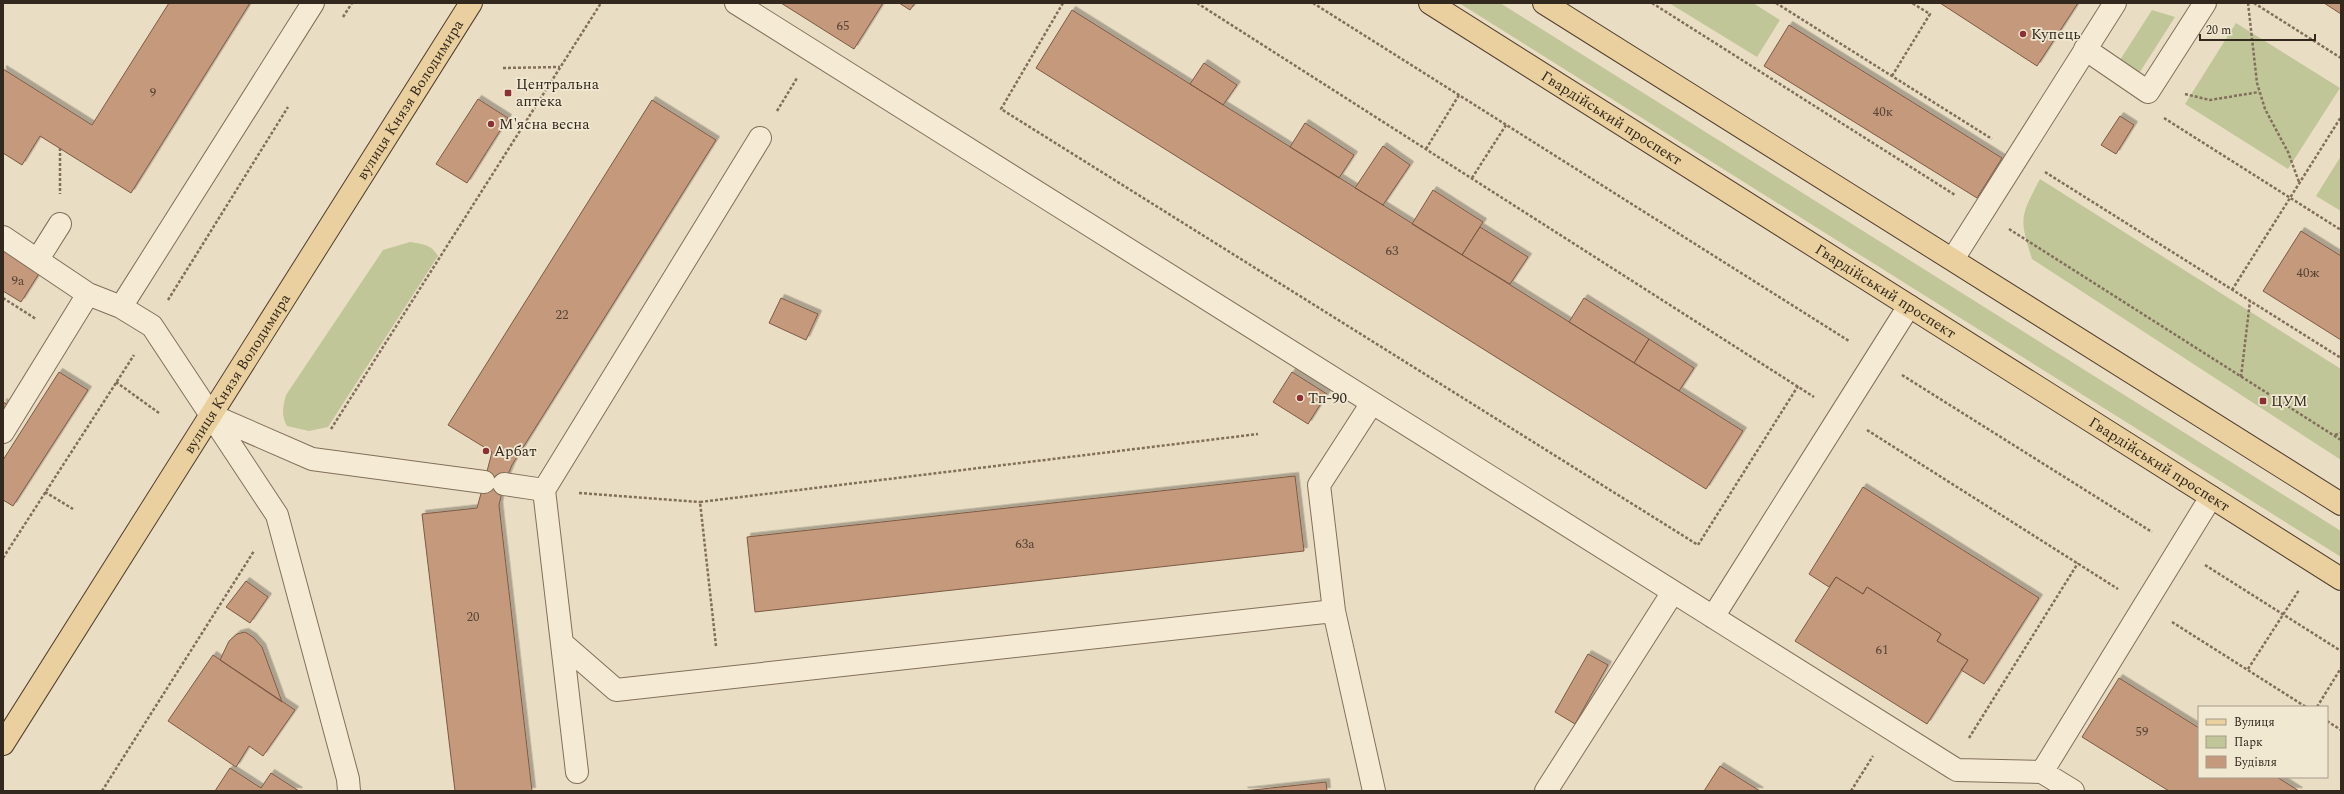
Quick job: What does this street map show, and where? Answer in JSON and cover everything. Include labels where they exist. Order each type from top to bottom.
[{"type":"main road","name":"вулиця Князя Володимира","points":[[3,744],[471,3]]},
{"type":"main road","name":"Гвардійський проспект","points":[[1430,3],[2341,579]]},
{"type":"main road","points":[[1544,3],[2341,504]]},
{"type":"lane","points":[[121,307],[313,3]]},
{"type":"lane","points":[[736,3],[1957,770],[2042,772],[2073,791]]},
{"type":"lane","points":[[1953,259],[2115,3]]},
{"type":"lane","points":[[2085,49],[2148,92],[2205,3]]},
{"type":"lane","points":[[576,772],[544,490],[760,138]]},
{"type":"lane","points":[[38,259],[60,224]]},
{"type":"lane","points":[[3,237],[38,259],[88,294],[121,307],[152,326],[277,515],[348,779],[349,791]]},
{"type":"lane","points":[[3,432],[88,294]]},
{"type":"lane","points":[[1713,617],[1909,306]]},
{"type":"lane","points":[[1372,403],[1319,485],[1334,611],[1374,791]]},
{"type":"lane","points":[[211,415],[312,459],[544,490]]},
{"type":"lane","points":[[2042,772],[2211,497]]},
{"type":"lane","points":[[1546,791],[1673,592]]},
{"type":"lane","points":[[562,643],[616,690],[1334,611]]},
{"type":"path","points":[[340,23],[352,3]]},
{"type":"path","points":[[312,459],[601,3]]},
{"type":"path","points":[[1063,3],[1001,109],[1698,546],[1798,386]]},
{"type":"path","points":[[1197,3],[1841,414],[2144,606],[2248,669],[2304,706]]},
{"type":"path","points":[[1313,3],[2341,651]]},
{"type":"path","points":[[1776,3],[2341,358]]},
{"type":"path","points":[[1892,76],[1930,14],[1912,3]]},
{"type":"path","points":[[2248,3],[2253,60],[2260,92],[2265,109],[2288,152],[2300,182]]},
{"type":"path","points":[[2254,3],[2341,58]]},
{"type":"path","points":[[760,138],[814,52]]},
{"type":"path","points":[[503,68],[560,67]]},
{"type":"path","points":[[2178,92],[2210,100],[2260,92]]},
{"type":"path","points":[[1426,149],[1459,95]]},
{"type":"path","points":[[3,558],[152,326],[289,104]]},
{"type":"path","points":[[2158,114],[2341,230]]},
{"type":"path","points":[[2232,290],[2341,117]]},
{"type":"path","points":[[1472,178],[1506,125]]},
{"type":"path","points":[[60,148],[60,224]]},
{"type":"path","points":[[3,298],[62,336]]},
{"type":"path","points":[[2241,377],[2250,301]]},
{"type":"path","points":[[116,382],[159,413]]},
{"type":"path","points":[[2335,436],[2341,433]]},
{"type":"path","points":[[544,490],[700,502],[1258,434]]},
{"type":"path","points":[[45,492],[73,508]]},
{"type":"path","points":[[700,502],[720,678]]},
{"type":"path","points":[[102,791],[277,515]]},
{"type":"path","points":[[1952,767],[2078,563]]},
{"type":"path","points":[[2248,669],[2300,589]]},
{"type":"path","points":[[2318,706],[2341,668]]},
{"type":"path","points":[[2328,722],[2341,730]]},
{"type":"path","points":[[1851,791],[1874,753]]},
{"type":"green space","points":[[1459,3],[1500,3],[2341,531],[2341,557]]},
{"type":"green space","points":[[1669,3],[1753,3],[1780,20],[1757,57]]},
{"type":"green space","points":[[2152,10],[2175,17],[2138,75],[2118,63]]},
{"type":"green space","points":[[2236,23],[2340,88],[2288,169],[2185,104]]},
{"type":"green space","points":[[2341,156],[2341,211],[2316,196]]},
{"type":"green space","points":[[2040,179],[2341,369],[2341,460],[2032,259],[2025,235],[2024,218],[2028,202]]},
{"type":"green space","points":[[410,242],[429,247],[438,256],[328,427],[309,431],[287,426],[283,411],[286,395],[383,250]]},
{"type":"building","points":[[169,3],[250,3],[131,193],[40,136],[22,165],[3,153],[3,69],[92,125]]},
{"type":"building","points":[[781,3],[883,3],[854,49]]},
{"type":"building","points":[[899,3],[915,3],[910,10]]},
{"type":"building","name":"Купець","points":[[1940,3],[2078,3],[2037,66]]},
{"type":"building","points":[[2324,3],[2341,3],[2341,14]]},
{"type":"building","points":[[1072,10],[1743,431],[1706,489],[1036,68]]},
{"type":"building","points":[[1789,25],[2002,158],[1977,198],[1764,66]]},
{"type":"building","points":[[1204,63],[1237,85],[1223,105],[1190,84]]},
{"type":"building","points":[[478,99],[508,118],[467,183],[436,164]]},
{"type":"building","points":[[652,100],[716,140],[512,465],[504,484],[485,479],[492,452],[448,425]]},
{"type":"building","points":[[2120,116],[2134,125],[2116,154],[2101,145]]},
{"type":"building","points":[[1305,123],[1354,155],[1339,178],[1290,147]]},
{"type":"building","points":[[1383,146],[1410,165],[1383,205],[1355,188]]},
{"type":"building","points":[[1433,190],[1483,222],[1462,255],[1412,224]]},
{"type":"building","points":[[1480,227],[1528,257],[1510,284],[1462,255]]},
{"type":"building","points":[[2301,231],[2341,256],[2341,340],[2263,291]]},
{"type":"building","points":[[3,249],[40,272],[21,302],[3,291]]},
{"type":"building","points":[[781,298],[818,314],[806,340],[769,323]]},
{"type":"building","points":[[1584,298],[1649,339],[1634,363],[1569,322]]},
{"type":"building","points":[[1649,339],[1694,368],[1679,391],[1634,363]]},
{"type":"building","points":[[59,372],[88,390],[13,506],[3,500],[3,460]]},
{"type":"building","name":"Тп-90","points":[[1292,372],[1327,394],[1308,424],[1273,402]]},
{"type":"building","points":[[3,402],[10,406],[3,417]]},
{"type":"building","points":[[1295,476],[1304,551],[755,612],[747,537]]},
{"type":"building","points":[[485,479],[504,484],[499,505],[532,791],[455,791],[422,514],[477,508]]},
{"type":"building","points":[[1863,487],[2039,598],[1984,684],[1961,670],[1968,660],[1937,641],[1941,634],[1867,587],[1863,594],[1836,577],[1829,587],[1809,574]]},
{"type":"building","points":[[1836,577],[1863,594],[1867,587],[1941,634],[1937,641],[1968,660],[1927,724],[1795,641]]},
{"type":"building","points":[[246,581],[268,597],[250,623],[226,607]]},
{"type":"building","points":[[245,632],[253,637],[262,647],[282,702],[220,660],[229,641],[237,634]]},
{"type":"building","points":[[1588,654],[1608,665],[1575,724],[1555,712]]},
{"type":"building","points":[[213,655],[295,710],[263,756],[249,746],[236,767],[168,721]]},
{"type":"building","points":[[2119,678],[2198,727],[2198,778],[2279,778],[2299,791],[2169,791],[2082,737]]},
{"type":"building","points":[[1720,766],[1760,791],[1704,791]]},
{"type":"building","points":[[230,768],[261,788],[271,773],[299,791],[215,791]]},
{"type":"building","points":[[1326,782],[1327,791],[1244,791]]},
{"type":"place","name":"Купець","points":[[2023,34]]},
{"type":"place","name":"Центральна аптека","points":[[508,93]]},
{"type":"place","name":"М'ясна весна","points":[[491,124]]},
{"type":"place","name":"Тп-90","points":[[1300,398]]},
{"type":"place","name":"ЦУМ","points":[[2263,401]]},
{"type":"place","name":"Арбат","points":[[486,451]]}]
